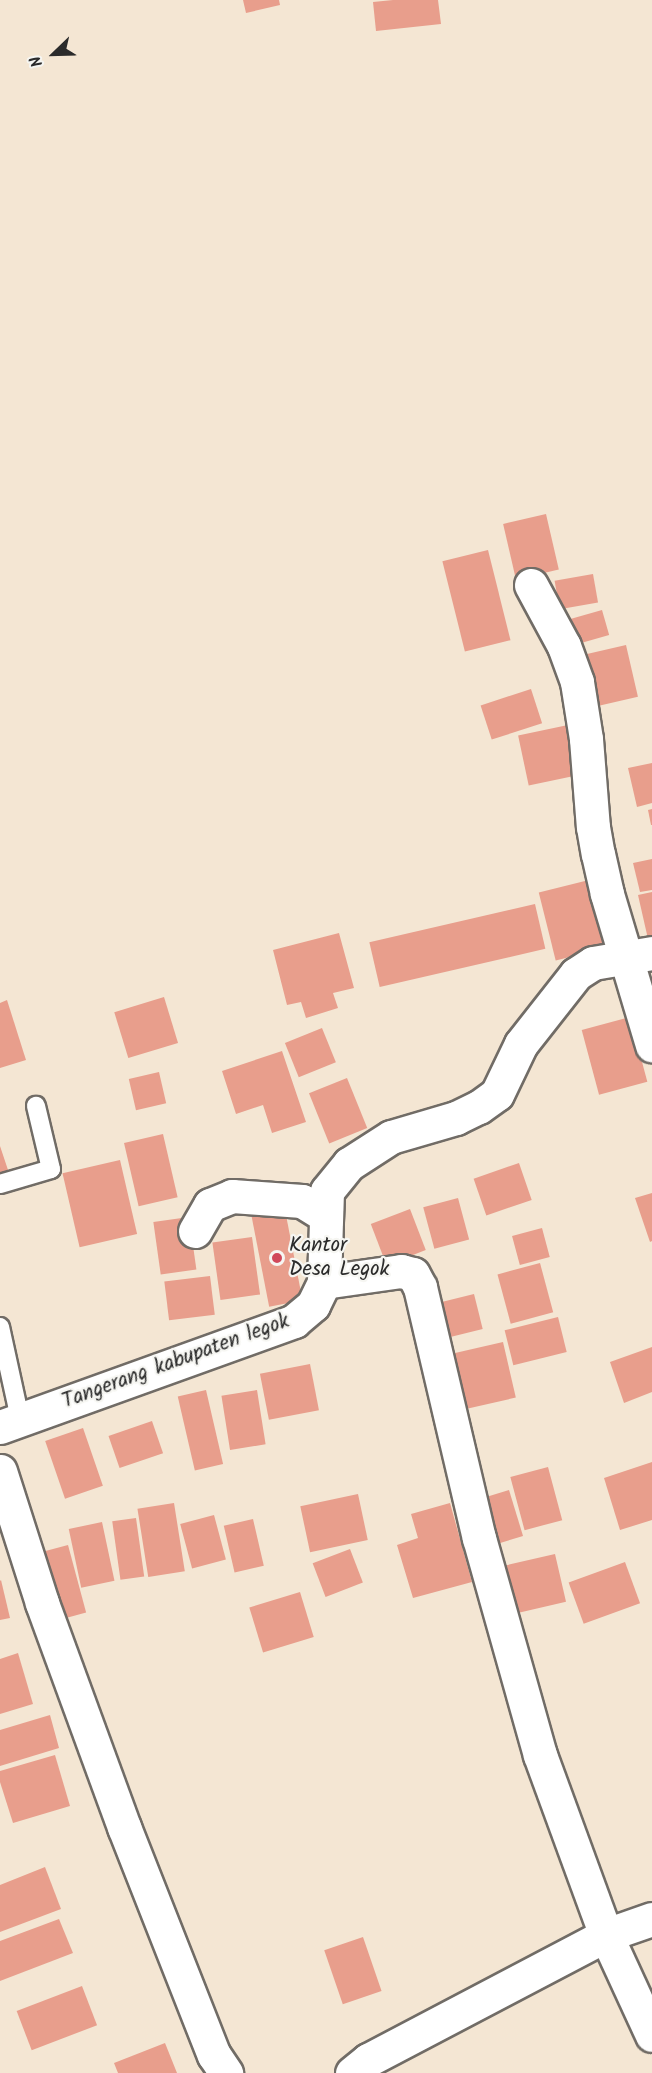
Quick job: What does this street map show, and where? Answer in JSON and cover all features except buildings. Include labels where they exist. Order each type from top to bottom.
[{"type":"street","points":[[531,585],[564,646],[577,682],[586,739],[593,827],[607,894],[639,956],[652,1045]]},
{"type":"street","name":"Tangerang kabupaten legok","points":[[10,1423],[294,1321],[313,1305],[324,1282],[327,1191],[349,1164],[391,1137],[456,1118],[497,1094],[521,1044],[576,974],[593,963],[639,956]]},
{"type":"street","points":[[195,1231],[210,1205],[232,1196],[302,1201],[326,1216]]},
{"type":"street","points":[[324,1282],[401,1271],[413,1274],[420,1287],[479,1538],[540,1755],[606,1935],[652,2035]]},
{"type":"street","points":[[0,1471],[42,1603],[124,1827],[214,2055],[226,2073]]},
{"type":"street","points":[[352,2073],[368,2060],[606,1935],[652,1918]]},
{"type":"lane","points":[[0,1184],[51,1169],[36,1106]]},
{"type":"lane","points":[[0,1327],[10,1423]]},
{"type":"place","name":"Kantor Desa Legok","points":[[277,1258]]}]
